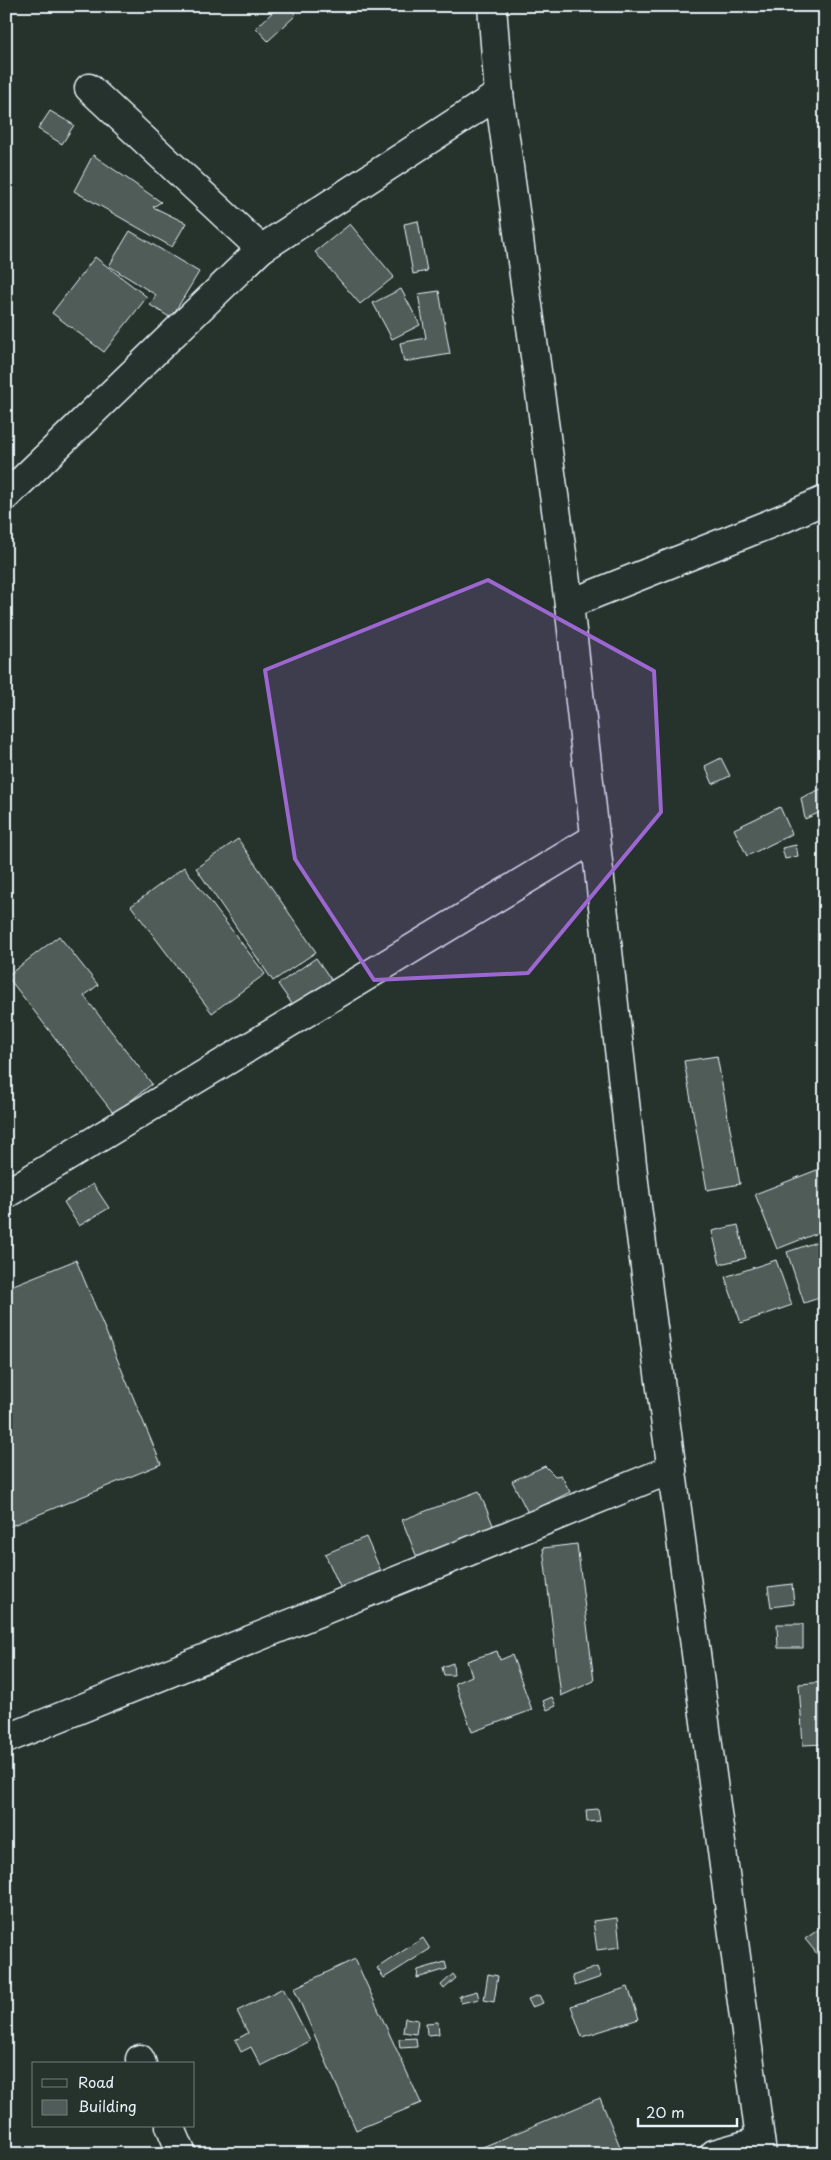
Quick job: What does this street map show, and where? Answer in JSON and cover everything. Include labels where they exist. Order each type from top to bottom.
[{"type":"street","points":[[492,6],[499,94],[569,604],[635,1191],[761,2147],[714,2154]]},
{"type":"street","points":[[89,88],[261,249]]},
{"type":"street","points":[[6,496],[261,249],[499,94]]},
{"type":"street","points":[[569,604],[825,500]]},
{"type":"street","points":[[6,1194],[595,838]]},
{"type":"street","points":[[6,1739],[672,1469]]},
{"type":"street","points":[[171,2128],[182,2154]]},
{"type":"highlighted area","points":[[488,580],[654,671],[661,812],[528,973],[374,980],[295,859],[265,670]]},
{"type":"building","points":[[279,6],[288,6],[296,15],[268,41],[256,28]]},
{"type":"building","points":[[50,111],[74,125],[62,144],[38,129]]},
{"type":"building","points":[[93,155],[161,202],[153,207],[186,223],[172,247],[74,191]]},
{"type":"building","points":[[418,221],[427,271],[413,274],[404,224]]},
{"type":"building","points":[[350,224],[394,277],[360,304],[315,252]]},
{"type":"building","points":[[130,231],[199,272],[171,318],[150,305],[156,295],[109,266]]},
{"type":"building","points":[[95,257],[147,297],[104,352],[52,313]]},
{"type":"building","points":[[401,289],[420,325],[392,339],[373,303]]},
{"type":"building","points":[[439,291],[450,354],[404,362],[400,343],[426,338],[418,294]]},
{"type":"building","points":[[721,758],[730,776],[713,784],[705,766]]},
{"type":"building","points":[[825,787],[825,810],[805,819],[801,798]]},
{"type":"building","points":[[780,807],[792,834],[747,856],[734,829]]},
{"type":"building","points":[[238,839],[316,952],[273,981],[196,868]]},
{"type":"building","points":[[796,845],[798,856],[785,859],[782,848]]},
{"type":"building","points":[[184,867],[265,974],[212,1013],[131,906]]},
{"type":"building","points":[[59,936],[98,985],[84,996],[152,1084],[114,1114],[7,976]]},
{"type":"building","points":[[316,958],[335,985],[297,1011],[278,984]]},
{"type":"building","points":[[717,1056],[740,1184],[707,1190],[684,1061]]},
{"type":"building","points":[[822,1168],[825,1174],[825,1230],[777,1249],[755,1194]]},
{"type":"building","points":[[93,1184],[109,1208],[79,1226],[64,1202]]},
{"type":"building","points":[[738,1225],[746,1258],[720,1264],[712,1231]]},
{"type":"building","points":[[825,1239],[825,1296],[804,1303],[787,1252]]},
{"type":"building","points":[[76,1260],[161,1464],[6,1528],[6,1288]]},
{"type":"building","points":[[776,1260],[792,1305],[741,1323],[725,1277]]},
{"type":"building","points":[[545,1466],[555,1476],[561,1475],[570,1492],[528,1513],[512,1481]]},
{"type":"building","points":[[479,1491],[495,1530],[418,1560],[402,1520]]},
{"type":"building","points":[[366,1537],[381,1571],[341,1589],[325,1554]]},
{"type":"building","points":[[577,1544],[594,1681],[561,1696],[543,1548]]},
{"type":"building","points":[[792,1584],[794,1604],[771,1607],[768,1587]]},
{"type":"building","points":[[777,1624],[803,1624],[803,1648],[778,1648]]},
{"type":"building","points":[[497,1651],[500,1660],[512,1655],[532,1710],[472,1732],[455,1683],[472,1676],[467,1661]]},
{"type":"building","points":[[453,1663],[454,1675],[444,1675],[442,1667]]},
{"type":"building","points":[[825,1682],[825,1744],[803,1745],[799,1684]]},
{"type":"building","points":[[552,1697],[556,1706],[547,1710],[543,1701]]},
{"type":"building","points":[[598,1809],[600,1821],[587,1822],[586,1810]]},
{"type":"building","points":[[617,1918],[620,1947],[597,1950],[593,1921]]},
{"type":"building","points":[[825,1925],[825,1958],[822,1960],[805,1939]]},
{"type":"building","points":[[423,1938],[430,1949],[384,1978],[377,1968]]},
{"type":"building","points":[[355,1959],[421,2103],[356,2130],[294,1988]]},
{"type":"building","points":[[445,1962],[447,1969],[417,1978],[418,1970]]},
{"type":"building","points":[[597,1967],[601,1977],[575,1986],[572,1976]]},
{"type":"building","points":[[453,1974],[456,1978],[444,1989],[441,1985]]},
{"type":"building","points":[[488,1974],[498,1976],[494,2002],[484,2000]]},
{"type":"building","points":[[628,1987],[639,2019],[582,2037],[571,2006]]},
{"type":"building","points":[[283,1988],[310,2041],[261,2066],[251,2047],[241,2052],[235,2040],[248,2033],[237,2011]]},
{"type":"building","points":[[477,1991],[479,1999],[461,2003],[459,1996]]},
{"type":"building","points":[[539,1995],[543,2003],[532,2007],[528,1999]]},
{"type":"building","points":[[405,2018],[418,2020],[416,2034],[403,2032]]},
{"type":"building","points":[[438,2022],[439,2034],[427,2035],[426,2023]]},
{"type":"building","points":[[416,2038],[417,2047],[400,2048],[399,2039]]},
{"type":"building","points":[[600,2098],[623,2154],[466,2154]]}]
